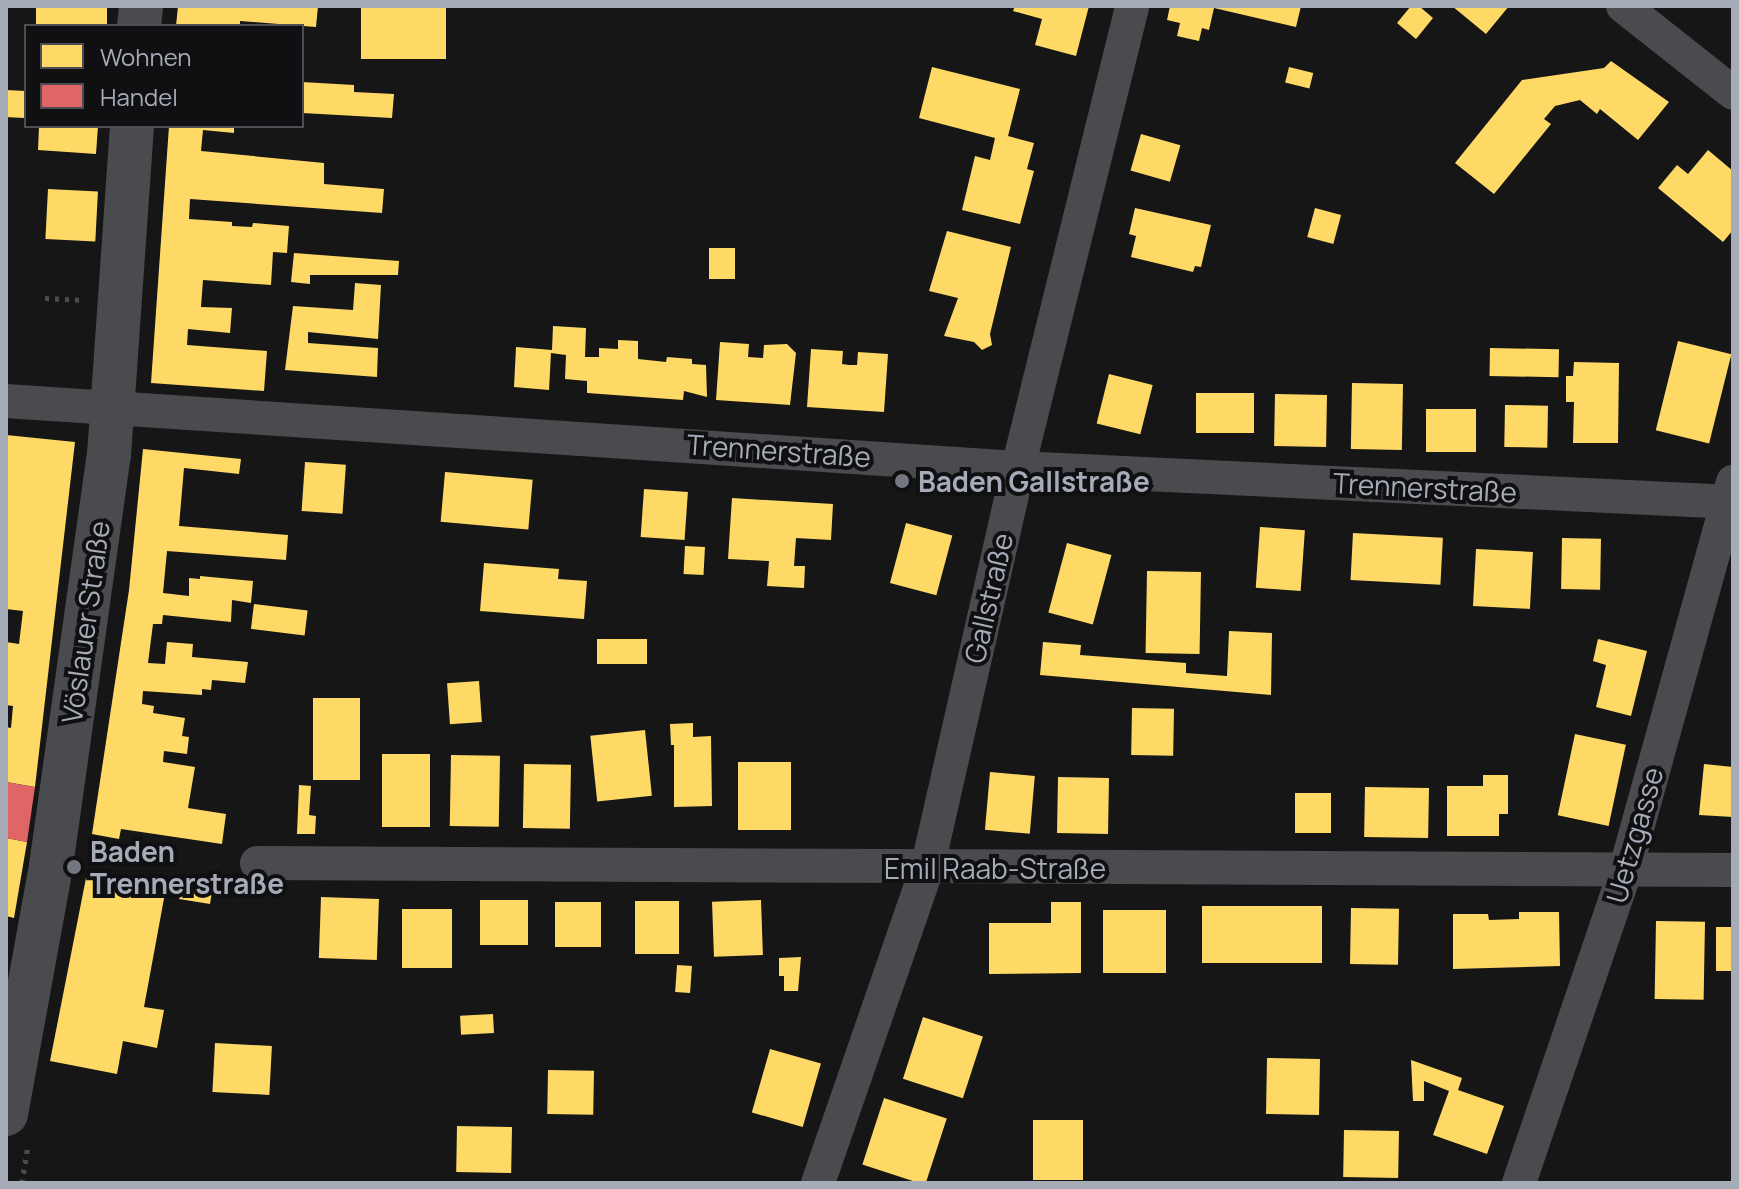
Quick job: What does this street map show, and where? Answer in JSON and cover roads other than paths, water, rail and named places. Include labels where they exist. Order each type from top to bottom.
[{"type":"street","name":"Gallstraße","points":[[818,1183],[927,869],[1018,468],[1132,6]]},
{"type":"street","points":[[1623,6],[1733,93]]},
{"type":"street","name":"Vöslauer Straße","points":[[6,1114],[51,866],[109,455],[132,128]]},
{"type":"street","name":"Trennerstraße","points":[[6,401],[1018,468],[1731,495]]},
{"type":"street","name":"Uetzgasse","points":[[1519,1183],[1626,868],[1731,495]]},
{"type":"street","name":"Emil Raab-Straße","points":[[257,863],[927,869],[1733,870]]},
{"type":"place","name":"Baden Gallstraße","points":[[902,481]]},
{"type":"place","name":"Baden Trennerstraße","points":[[74,867]]}]
